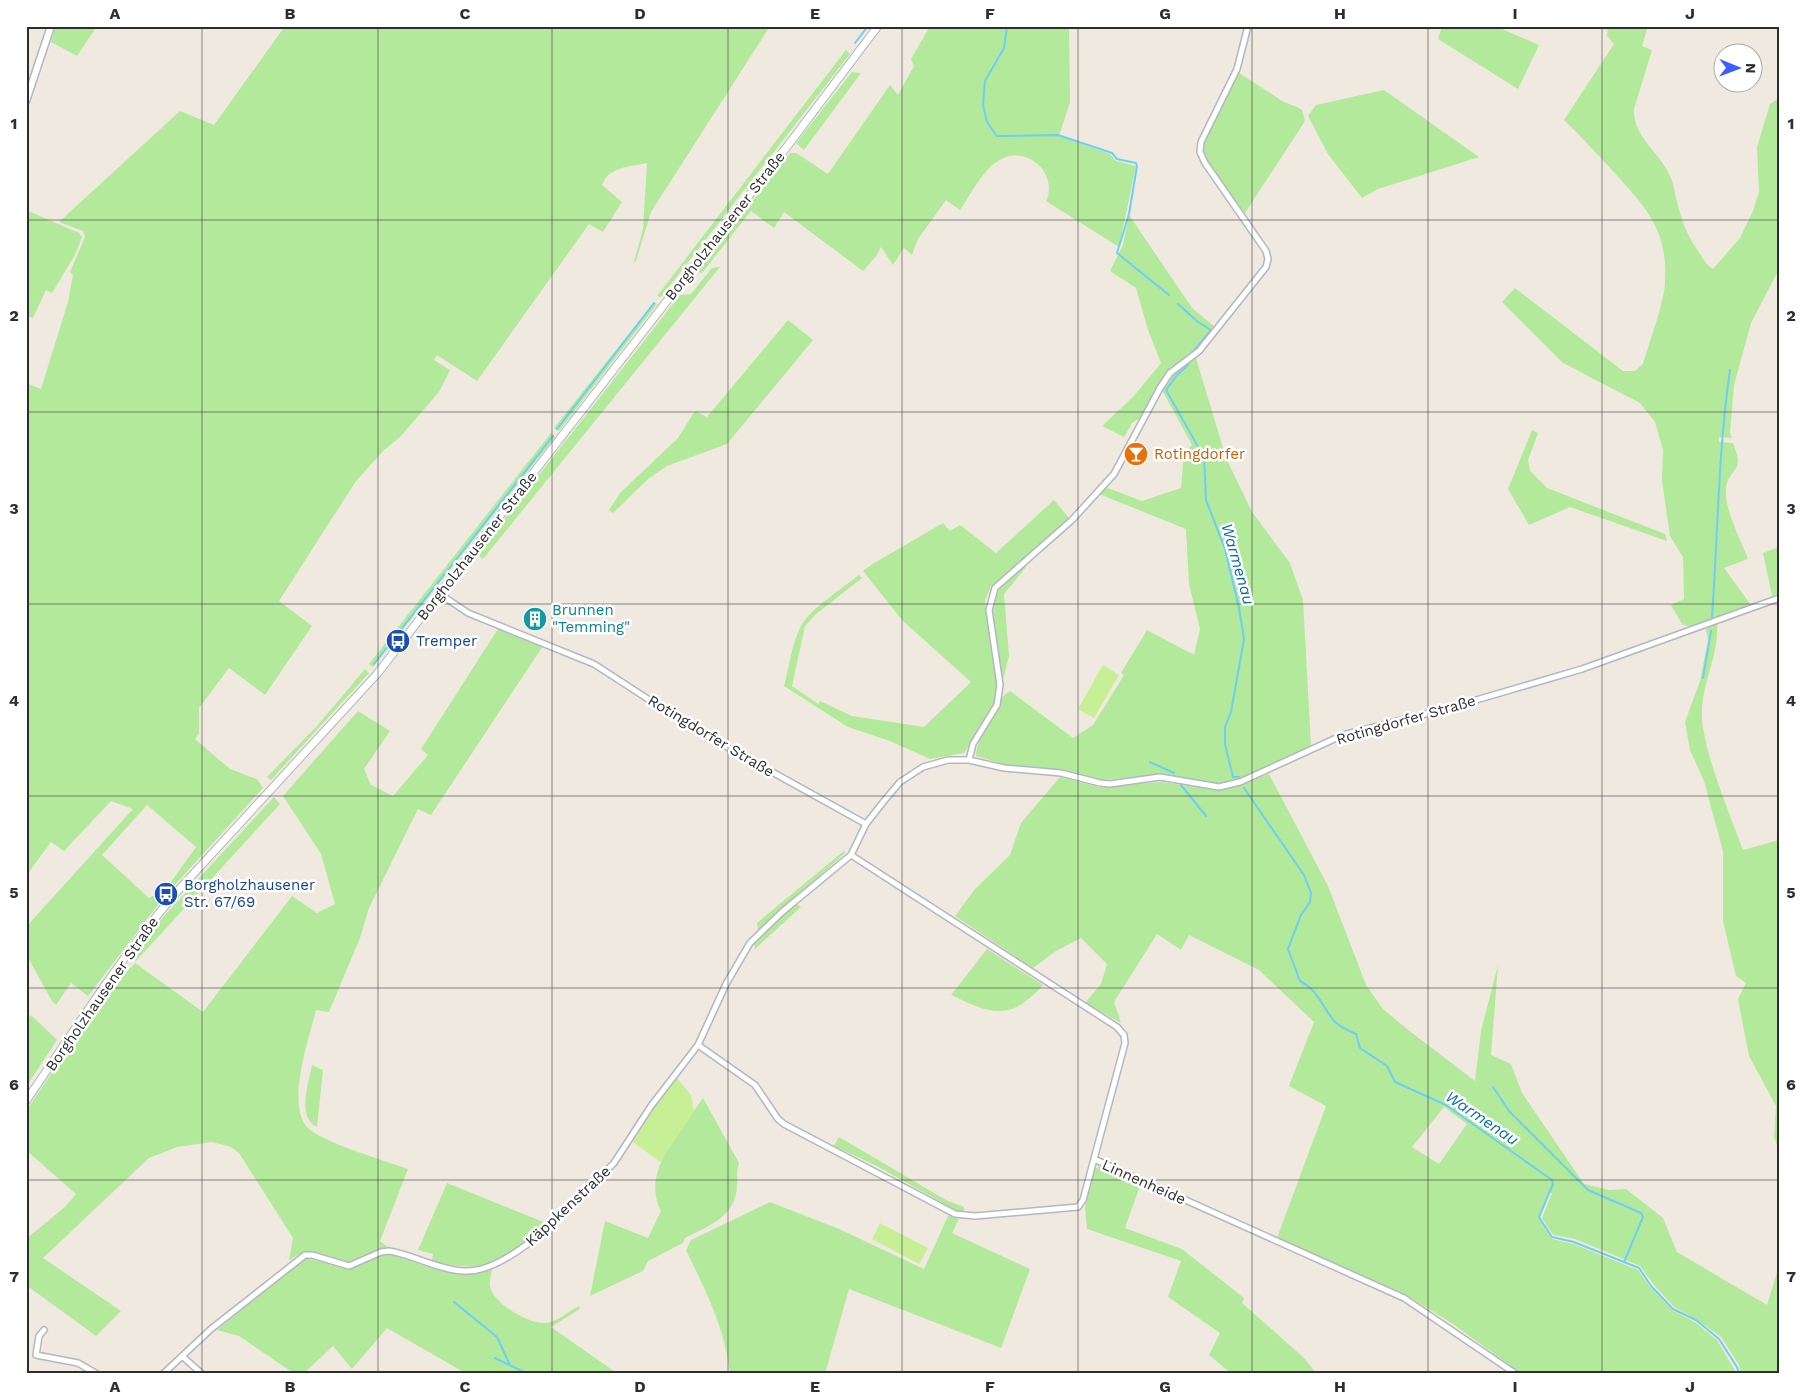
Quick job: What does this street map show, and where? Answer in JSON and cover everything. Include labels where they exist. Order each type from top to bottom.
[{"type":"main road","name":"Borgholzhausener Straße","points":[[26,1101],[92,1002],[142,933],[200,866],[352,703],[440,594],[878,26]]},
{"type":"street","points":[[26,101],[51,26]]},
{"type":"street","points":[[969,760],[973,744],[997,705],[1000,685],[989,610],[995,588],[1072,520],[1114,474],[1160,388],[1170,374],[1195,355],[1266,267],[1268,259],[1266,252],[1205,163],[1200,152],[1201,142],[1237,69],[1248,26]]},
{"type":"street","name":"Rotingdorfer Straße","points":[[440,594],[468,612],[594,664],[691,728],[866,824],[900,782],[912,773],[932,763],[948,760],[969,760],[1004,768],[1061,773],[1100,783],[1110,784],[1160,777],[1219,788],[1240,782],[1343,735],[1449,708],[1574,671],[1779,598]]},
{"type":"street","name":"Käppkenstraße","points":[[163,1374],[212,1329],[305,1255],[312,1254],[348,1266],[381,1252],[389,1251],[464,1271],[480,1270],[502,1261],[536,1238],[614,1164],[651,1106],[698,1045],[726,984],[750,943],[782,912],[851,855],[866,824]]},
{"type":"street","name":"Linnenheide","points":[[851,855],[1117,1027],[1124,1035],[1125,1043],[1094,1159],[1404,1298],[1516,1374]]},
{"type":"street","points":[[698,1045],[755,1085],[778,1119],[784,1124],[955,1214],[975,1216],[1078,1207],[1083,1200],[1094,1159]]},
{"type":"street","points":[[44,1330],[39,1336],[36,1355],[78,1363],[97,1374]]},
{"type":"street","points":[[182,1356],[202,1374]]},
{"type":"green space","points":[[56,26],[97,26],[77,56],[51,42]]},
{"type":"green space","points":[[285,26],[770,26],[651,212],[636,261],[634,262],[643,229],[647,163],[621,168],[605,179],[602,185],[622,202],[603,232],[589,224],[477,381],[437,355],[434,360],[450,370],[439,392],[400,437],[383,451],[356,481],[279,601],[312,626],[265,695],[229,668],[199,708],[199,733],[195,739],[230,769],[257,779],[263,788],[173,887],[171,882],[196,847],[147,805],[102,855],[149,898],[164,890],[167,893],[88,996],[71,983],[56,1005],[26,954],[26,927],[133,809],[111,801],[64,851],[51,842],[26,876],[26,383],[41,389],[68,302],[73,275],[70,272],[85,237],[83,231],[59,222],[180,111],[214,125]]},
{"type":"green space","points":[[930,26],[1069,26],[1070,102],[1059,136],[1110,154],[1116,161],[1136,166],[1119,247],[1046,201],[1049,190],[1048,180],[1044,171],[1037,163],[1028,158],[1008,156],[992,165],[960,210],[946,200],[918,239],[912,255],[904,248],[893,265],[881,247],[877,255],[863,271],[784,212],[774,228],[751,211],[702,273],[697,272],[790,153],[796,153],[828,174],[890,85],[898,95],[914,66],[911,59]]},
{"type":"green space","points":[[1442,26],[1495,26],[1539,45],[1518,89],[1438,39]]},
{"type":"green space","points":[[1608,26],[1648,26],[1642,46],[1652,50],[1634,109],[1635,119],[1642,136],[1660,159],[1670,176],[1684,226],[1689,236],[1705,261],[1713,269],[1740,238],[1753,211],[1759,192],[1757,147],[1770,104],[1779,98],[1779,269],[1751,323],[1734,385],[1730,433],[1732,438],[1719,437],[1719,442],[1733,443],[1737,453],[1737,465],[1728,481],[1726,497],[1730,515],[1748,559],[1724,568],[1751,605],[1690,627],[1682,624],[1671,605],[1684,599],[1683,557],[1670,536],[1662,480],[1663,450],[1655,422],[1640,403],[1563,363],[1502,302],[1515,288],[1623,371],[1635,371],[1643,364],[1659,312],[1665,283],[1663,247],[1659,233],[1645,208],[1635,196],[1564,120],[1614,44],[1607,36]]},
{"type":"green space","points":[[846,50],[850,54],[661,297],[657,296]]},
{"type":"green space","points":[[852,72],[861,73],[804,150],[796,143]]},
{"type":"green space","points":[[1239,73],[1284,102],[1302,110],[1305,121],[1245,213],[1204,157],[1206,139]]},
{"type":"green space","points":[[1384,90],[1479,157],[1378,189],[1362,198],[1328,154],[1308,116],[1316,105]]},
{"type":"green space","points":[[26,210],[79,233],[82,237],[75,255],[52,293],[46,290],[33,318],[26,316]]},
{"type":"green space","points":[[1129,215],[1192,308],[1214,326],[1193,351],[1168,372],[1140,418],[1132,423],[1124,437],[1102,426],[1133,397],[1161,363],[1148,330],[1136,288],[1110,271],[1123,245]]},
{"type":"green space","points":[[720,267],[483,559],[477,554],[680,295],[691,294],[712,268]]},
{"type":"green space","points":[[654,302],[657,304],[559,431],[554,428]]},
{"type":"green space","points":[[788,320],[813,340],[727,444],[667,466],[648,479],[613,513],[609,510],[620,493],[678,438],[695,411],[707,417]]},
{"type":"green space","points":[[1196,358],[1226,458],[1252,512],[1290,563],[1303,600],[1311,746],[1276,764],[1233,781],[1218,784],[1161,775],[1101,780],[1061,770],[1004,764],[976,756],[983,733],[996,712],[1002,697],[1010,691],[1073,738],[1093,725],[1124,675],[1121,673],[1147,630],[1194,655],[1200,629],[1189,584],[1186,529],[1099,494],[1105,487],[1142,501],[1181,488],[1184,453],[1192,445],[1162,390],[1173,375]]},
{"type":"green space","points":[[1532,430],[1538,433],[1528,460],[1530,471],[1547,488],[1665,534],[1667,541],[1570,507],[1529,525],[1508,489]]},
{"type":"green space","points":[[551,433],[555,437],[373,667],[369,664]]},
{"type":"green space","points":[[1054,500],[1069,518],[991,587],[985,600],[997,685],[994,706],[964,753],[930,759],[890,741],[848,727],[784,686],[793,647],[801,626],[812,612],[859,575],[862,578],[816,614],[805,626],[792,686],[818,704],[820,701],[852,716],[924,727],[971,682],[903,621],[863,571],[943,523],[950,531],[960,525],[996,553]]},
{"type":"green space","points":[[1779,547],[1779,593],[1772,596],[1763,553]]},
{"type":"green space","points":[[1025,565],[1027,566],[1004,594],[1009,656],[1002,684],[991,611],[995,596],[999,590]]},
{"type":"green space","points":[[1717,624],[1716,645],[1705,686],[1702,707],[1702,722],[1710,759],[1743,850],[1779,840],[1779,1150],[1774,1137],[1776,1106],[1749,1056],[1738,999],[1746,983],[1736,976],[1723,921],[1723,851],[1704,781],[1690,750],[1685,722],[1700,681],[1708,640],[1706,629]]},
{"type":"green space","points":[[498,629],[543,646],[431,815],[418,809],[369,908],[360,938],[329,1012],[316,1010],[301,1069],[299,1101],[301,1115],[306,1126],[313,1132],[338,1145],[408,1169],[380,1241],[388,1247],[348,1264],[339,1264],[313,1252],[298,1255],[289,1261],[293,1238],[239,1153],[231,1147],[212,1142],[177,1147],[149,1158],[43,1258],[121,1311],[96,1336],[26,1285],[26,1239],[65,1207],[76,1194],[26,1150],[26,1111],[124,966],[131,968],[135,963],[203,1012],[292,896],[317,913],[335,904],[321,854],[283,796],[358,711],[390,731],[364,769],[371,785],[393,796],[428,755],[421,749]]},
{"type":"green space","points":[[1103,665],[1119,675],[1094,718],[1078,709]]},
{"type":"green space","points":[[365,669],[369,673],[271,780],[267,777],[317,726]]},
{"type":"green space","points":[[1269,774],[1328,886],[1366,985],[1383,1009],[1475,1081],[1481,1031],[1498,965],[1491,1055],[1511,1064],[1522,1093],[1584,1184],[1609,1190],[1626,1189],[1663,1218],[1677,1252],[1767,1305],[1779,1266],[1779,1374],[1741,1374],[1739,1365],[1721,1337],[1696,1319],[1674,1307],[1640,1266],[1575,1239],[1553,1235],[1542,1218],[1552,1193],[1549,1192],[1538,1217],[1552,1239],[1574,1244],[1638,1270],[1650,1287],[1672,1310],[1695,1322],[1717,1340],[1737,1374],[1522,1374],[1453,1324],[1403,1293],[1277,1238],[1326,1106],[1289,1086],[1314,1022],[1259,970],[1189,935],[1181,950],[1157,934],[1114,1002],[1121,1023],[1085,1003],[1101,984],[1107,964],[1081,938],[1056,951],[1033,968],[955,916],[975,889],[1010,855],[1021,823],[1060,777],[1099,787],[1162,782],[1221,791]],"holes":[[[1444,1107],[1467,1124],[1439,1164],[1412,1147]]]},
{"type":"green space","points":[[274,797],[280,804],[136,961],[130,957],[164,916]]},
{"type":"green space","points":[[845,850],[844,854],[758,930],[757,923]]},
{"type":"green space","points":[[796,903],[801,907],[755,949],[754,944]]},
{"type":"green space","points":[[987,949],[1043,985],[1020,1005],[1000,1011],[978,1007],[951,995]]},
{"type":"green space","points":[[31,1015],[57,1040],[26,1087],[26,1022]]},
{"type":"green space","points":[[312,1065],[323,1070],[317,1127],[311,1122],[305,1107]]},
{"type":"green space","points":[[677,1078],[691,1095],[694,1112],[660,1162],[633,1142],[654,1108]]},
{"type":"green space","points":[[703,1098],[739,1163],[737,1189],[733,1202],[723,1216],[685,1238],[683,1243],[648,1261],[643,1271],[590,1296],[605,1221],[648,1238],[661,1211],[656,1196],[656,1181],[660,1166],[675,1137]]},
{"type":"green space","points":[[839,1137],[946,1200],[964,1207],[964,1212],[957,1211],[875,1165],[834,1146]]},
{"type":"green space","points":[[1100,1166],[1141,1183],[1125,1228],[1182,1249],[1244,1298],[1242,1303],[1303,1357],[1317,1374],[1232,1374],[1209,1355],[1220,1333],[1168,1297],[1181,1261],[1087,1229],[1085,1207],[1095,1169]]},
{"type":"green space","points":[[447,1183],[541,1221],[545,1226],[518,1249],[494,1263],[481,1266],[467,1266],[432,1261],[433,1254],[418,1250]]},
{"type":"green space","points":[[770,1202],[839,1229],[924,1269],[949,1214],[959,1219],[952,1233],[1030,1269],[1001,1348],[849,1289],[825,1374],[730,1374],[719,1325],[686,1250],[691,1240]]},
{"type":"green space","points":[[880,1223],[928,1248],[919,1264],[872,1239]]},
{"type":"green space","points":[[389,1254],[440,1270],[466,1273],[492,1270],[490,1286],[492,1293],[512,1311],[530,1320],[545,1323],[554,1321],[579,1306],[580,1309],[551,1327],[618,1374],[467,1374],[387,1328],[352,1369],[333,1346],[303,1374],[295,1374],[239,1336],[217,1330],[305,1258],[348,1268]]},
{"type":"waterway","points":[[855,43],[868,26]]},
{"type":"waterway","name":"Warmenau","points":[[1007,26],[1004,48],[985,81],[983,105],[987,122],[997,136],[1058,135],[1112,153],[1117,159],[1136,163],[1129,214],[1117,253],[1169,295]]},
{"type":"waterway","points":[[557,429],[654,303]]},
{"type":"waterway","name":"Warmenau","points":[[1178,304],[1198,322],[1211,330],[1192,353]]},
{"type":"waterway","name":"Warmenau","points":[[1188,365],[1177,375],[1166,390],[1204,457],[1206,500],[1225,549],[1239,608],[1244,639],[1231,712],[1225,727],[1225,744],[1233,777],[1239,777]]},
{"type":"waterway","points":[[1712,617],[1721,463],[1730,370]]},
{"type":"waterway","points":[[374,664],[553,436]]},
{"type":"waterway","points":[[1703,678],[1711,631]]},
{"type":"waterway","points":[[1150,762],[1174,773]]},
{"type":"waterway","points":[[1181,785],[1206,816]]},
{"type":"waterway","name":"Warmenau","points":[[1244,788],[1304,875],[1311,893],[1310,902],[1301,915],[1288,949],[1300,981],[1316,994],[1335,1022],[1356,1034],[1360,1048],[1387,1066],[1395,1082],[1446,1105],[1552,1180],[1553,1184],[1539,1217],[1552,1237],[1574,1242],[1639,1268],[1651,1286],[1673,1309],[1696,1320],[1719,1339],[1737,1367],[1739,1374]]},
{"type":"waterway","points":[[1493,1087],[1509,1111],[1588,1190],[1641,1213],[1643,1217],[1624,1262]]},
{"type":"waterway","points":[[454,1302],[497,1337],[510,1365]]},
{"type":"waterway","points":[[495,1358],[528,1374]]},
{"type":"place","name":"Rotingdorfer","points":[[1136,454]]},
{"type":"place","name":"Brunnen \"Temming\"","points":[[535,619]]},
{"type":"place","name":"Tremper","points":[[398,641]]},
{"type":"place","name":"Borgholzhausener Str. 67/69","points":[[166,894]]}]
